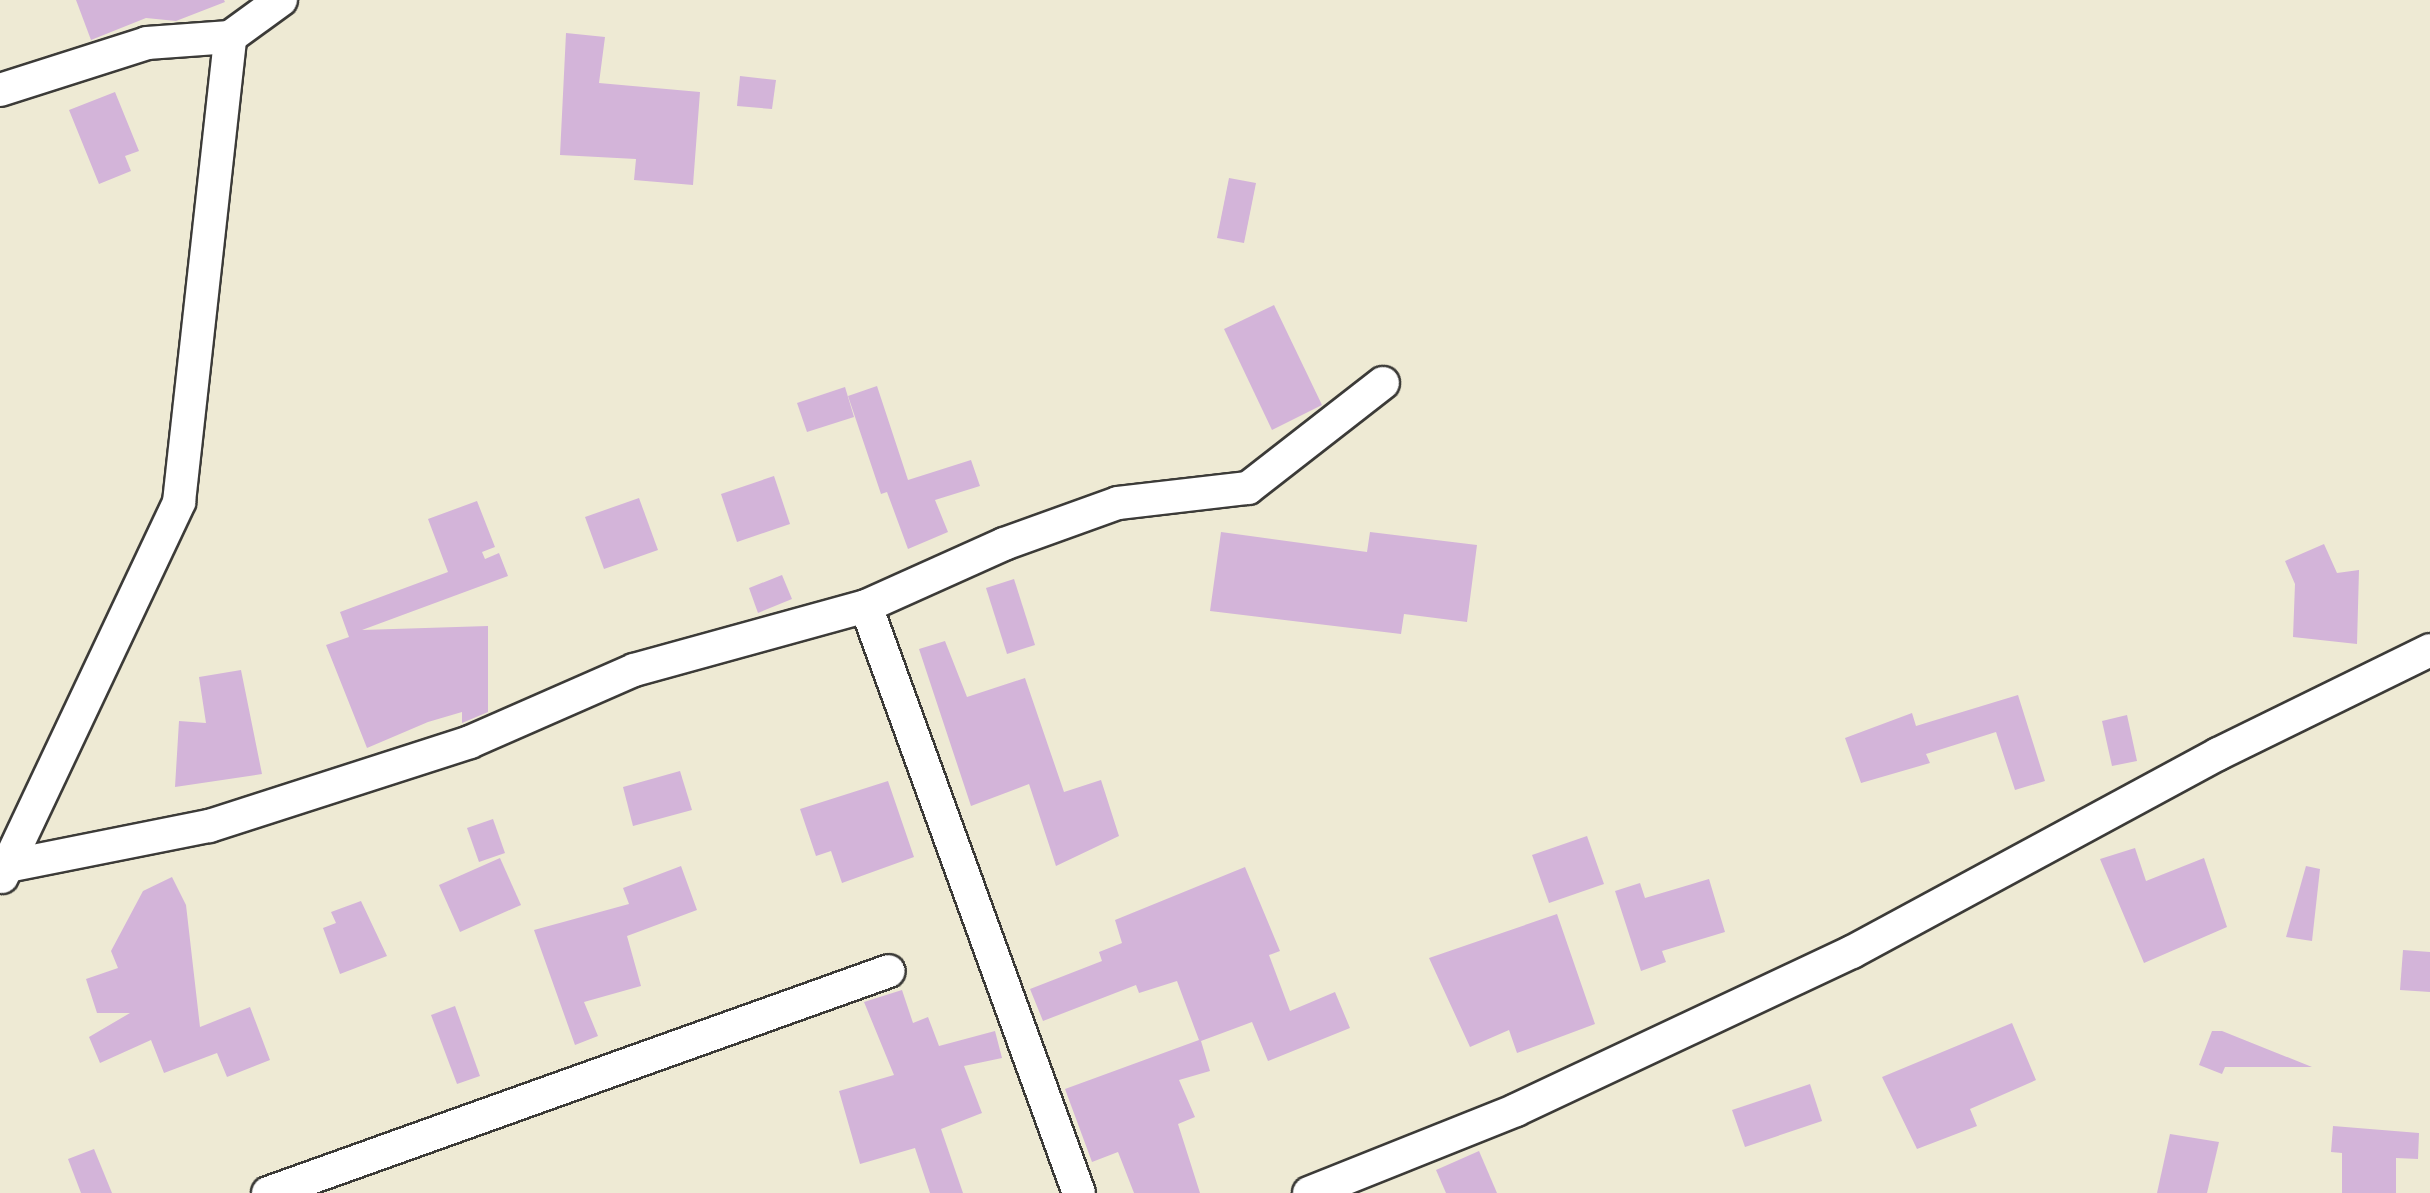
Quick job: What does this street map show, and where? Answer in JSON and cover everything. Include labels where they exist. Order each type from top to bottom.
[{"type":"street","points":[[0,90],[147,43],[230,37],[281,0]]},
{"type":"street","points":[[4,874],[179,502],[230,37]]},
{"type":"street","points":[[4,874],[209,826],[470,742],[634,670],[866,606],[1004,544],[1118,503],[1248,488],[1383,383]]},
{"type":"street","points":[[866,606],[1080,1193]]},
{"type":"street","points":[[1309,1193],[1516,1110],[1852,952],[2218,754],[2430,650]]},
{"type":"street","points":[[268,1193],[889,971]]},
{"type":"building","points":[[76,0],[225,2],[176,21],[146,18],[91,40]]},
{"type":"building","points":[[566,33],[605,37],[599,83],[700,92],[693,185],[634,180],[636,159],[560,155]]},
{"type":"building","points":[[740,76],[776,80],[772,109],[737,106]]},
{"type":"building","points":[[115,92],[139,151],[125,156],[131,171],[99,184],[69,110]]},
{"type":"building","points":[[1229,178],[1256,183],[1244,243],[1217,238]]},
{"type":"building","points":[[1274,305],[1322,405],[1272,430],[1224,329]]},
{"type":"building","points":[[877,386],[908,480],[971,460],[980,486],[935,500],[948,532],[908,549],[887,492],[881,494],[848,396]]},
{"type":"building","points":[[845,387],[854,417],[807,432],[797,403]]},
{"type":"building","points":[[774,476],[790,524],[737,542],[721,494]]},
{"type":"building","points":[[639,498],[658,550],[604,569],[585,517]]},
{"type":"building","points":[[477,501],[495,547],[482,552],[485,559],[499,553],[508,576],[362,630],[488,626],[488,712],[462,723],[462,712],[428,722],[367,748],[326,645],[349,637],[340,612],[448,572],[428,519]]},
{"type":"building","points":[[1221,532],[1367,552],[1370,532],[1477,545],[1467,622],[1404,614],[1401,634],[1210,611]]},
{"type":"building","points":[[2324,544],[2337,573],[2359,570],[2357,644],[2293,637],[2295,584],[2285,561]]},
{"type":"building","points":[[782,575],[792,599],[758,613],[749,588]]},
{"type":"building","points":[[1014,579],[1035,645],[1007,654],[986,588]]},
{"type":"building","points":[[945,641],[967,697],[1025,678],[1064,792],[1101,780],[1119,836],[1056,866],[1029,784],[971,806],[919,649]]},
{"type":"building","points":[[241,670],[262,774],[175,787],[179,721],[206,723],[199,677]]},
{"type":"building","points":[[2018,695],[2045,781],[2015,790],[1996,732],[1926,754],[1930,763],[1861,783],[1845,738],[1912,713],[1916,726]]},
{"type":"building","points":[[2127,715],[2137,761],[2112,766],[2102,721]]},
{"type":"building","points":[[680,771],[692,810],[633,826],[623,787]]},
{"type":"building","points":[[888,781],[914,857],[842,883],[831,851],[816,856],[800,809]]},
{"type":"building","points":[[493,819],[505,853],[479,862],[467,828]]},
{"type":"building","points":[[1587,836],[1604,884],[1549,903],[1532,855]]},
{"type":"building","points":[[2135,848],[2146,881],[2204,858],[2227,927],[2144,963],[2100,859]]},
{"type":"building","points":[[500,858],[521,905],[460,932],[439,885]]},
{"type":"building","points":[[681,866],[697,910],[627,936],[641,986],[584,1002],[598,1036],[575,1045],[534,930],[629,904],[623,888]]},
{"type":"building","points":[[2306,866],[2320,869],[2312,941],[2286,937]]},
{"type":"building","points":[[1245,867],[1280,951],[1269,955],[1290,1011],[1335,992],[1350,1028],[1268,1061],[1252,1022],[1201,1041],[1210,1071],[1179,1080],[1195,1117],[1178,1124],[1200,1193],[1134,1193],[1118,1152],[1092,1162],[1065,1089],[1199,1040],[1177,981],[1139,993],[1136,985],[1043,1021],[1030,989],[1102,961],[1099,952],[1122,943],[1115,920]]},
{"type":"building","points":[[172,877],[186,905],[200,1027],[250,1007],[270,1060],[227,1077],[217,1053],[164,1073],[151,1040],[100,1063],[89,1037],[130,1013],[97,1013],[86,979],[118,968],[111,951],[143,891]]},
{"type":"building","points":[[1709,879],[1725,932],[1662,951],[1666,962],[1641,971],[1615,891],[1640,883],[1645,898]]},
{"type":"building","points":[[361,901],[387,956],[340,974],[323,928],[336,923],[331,912]]},
{"type":"building","points":[[1557,914],[1595,1024],[1517,1053],[1509,1030],[1470,1047],[1429,958]]},
{"type":"building","points":[[2403,950],[2430,952],[2430,992],[2400,990]]},
{"type":"building","points":[[902,990],[913,1023],[928,1017],[939,1046],[995,1031],[1002,1058],[964,1066],[982,1113],[941,1129],[963,1193],[930,1193],[915,1148],[860,1164],[839,1091],[894,1075],[864,1002]]},
{"type":"building","points":[[455,1006],[480,1076],[457,1084],[431,1015]]},
{"type":"building","points":[[2012,1023],[2036,1080],[1970,1109],[1977,1126],[1917,1149],[1882,1077]]},
{"type":"building","points":[[2212,1031],[2222,1031],[2312,1067],[2225,1067],[2222,1074],[2199,1065]]},
{"type":"building","points":[[1810,1084],[1822,1121],[1745,1147],[1732,1110]]},
{"type":"building","points":[[2333,1126],[2419,1133],[2418,1159],[2396,1158],[2396,1193],[2342,1193],[2342,1153],[2331,1152]]},
{"type":"building","points":[[2170,1134],[2219,1142],[2207,1193],[2157,1193]]},
{"type":"building","points":[[94,1149],[112,1193],[81,1193],[68,1159]]},
{"type":"building","points":[[1479,1151],[1497,1193],[1446,1193],[1436,1170]]}]
